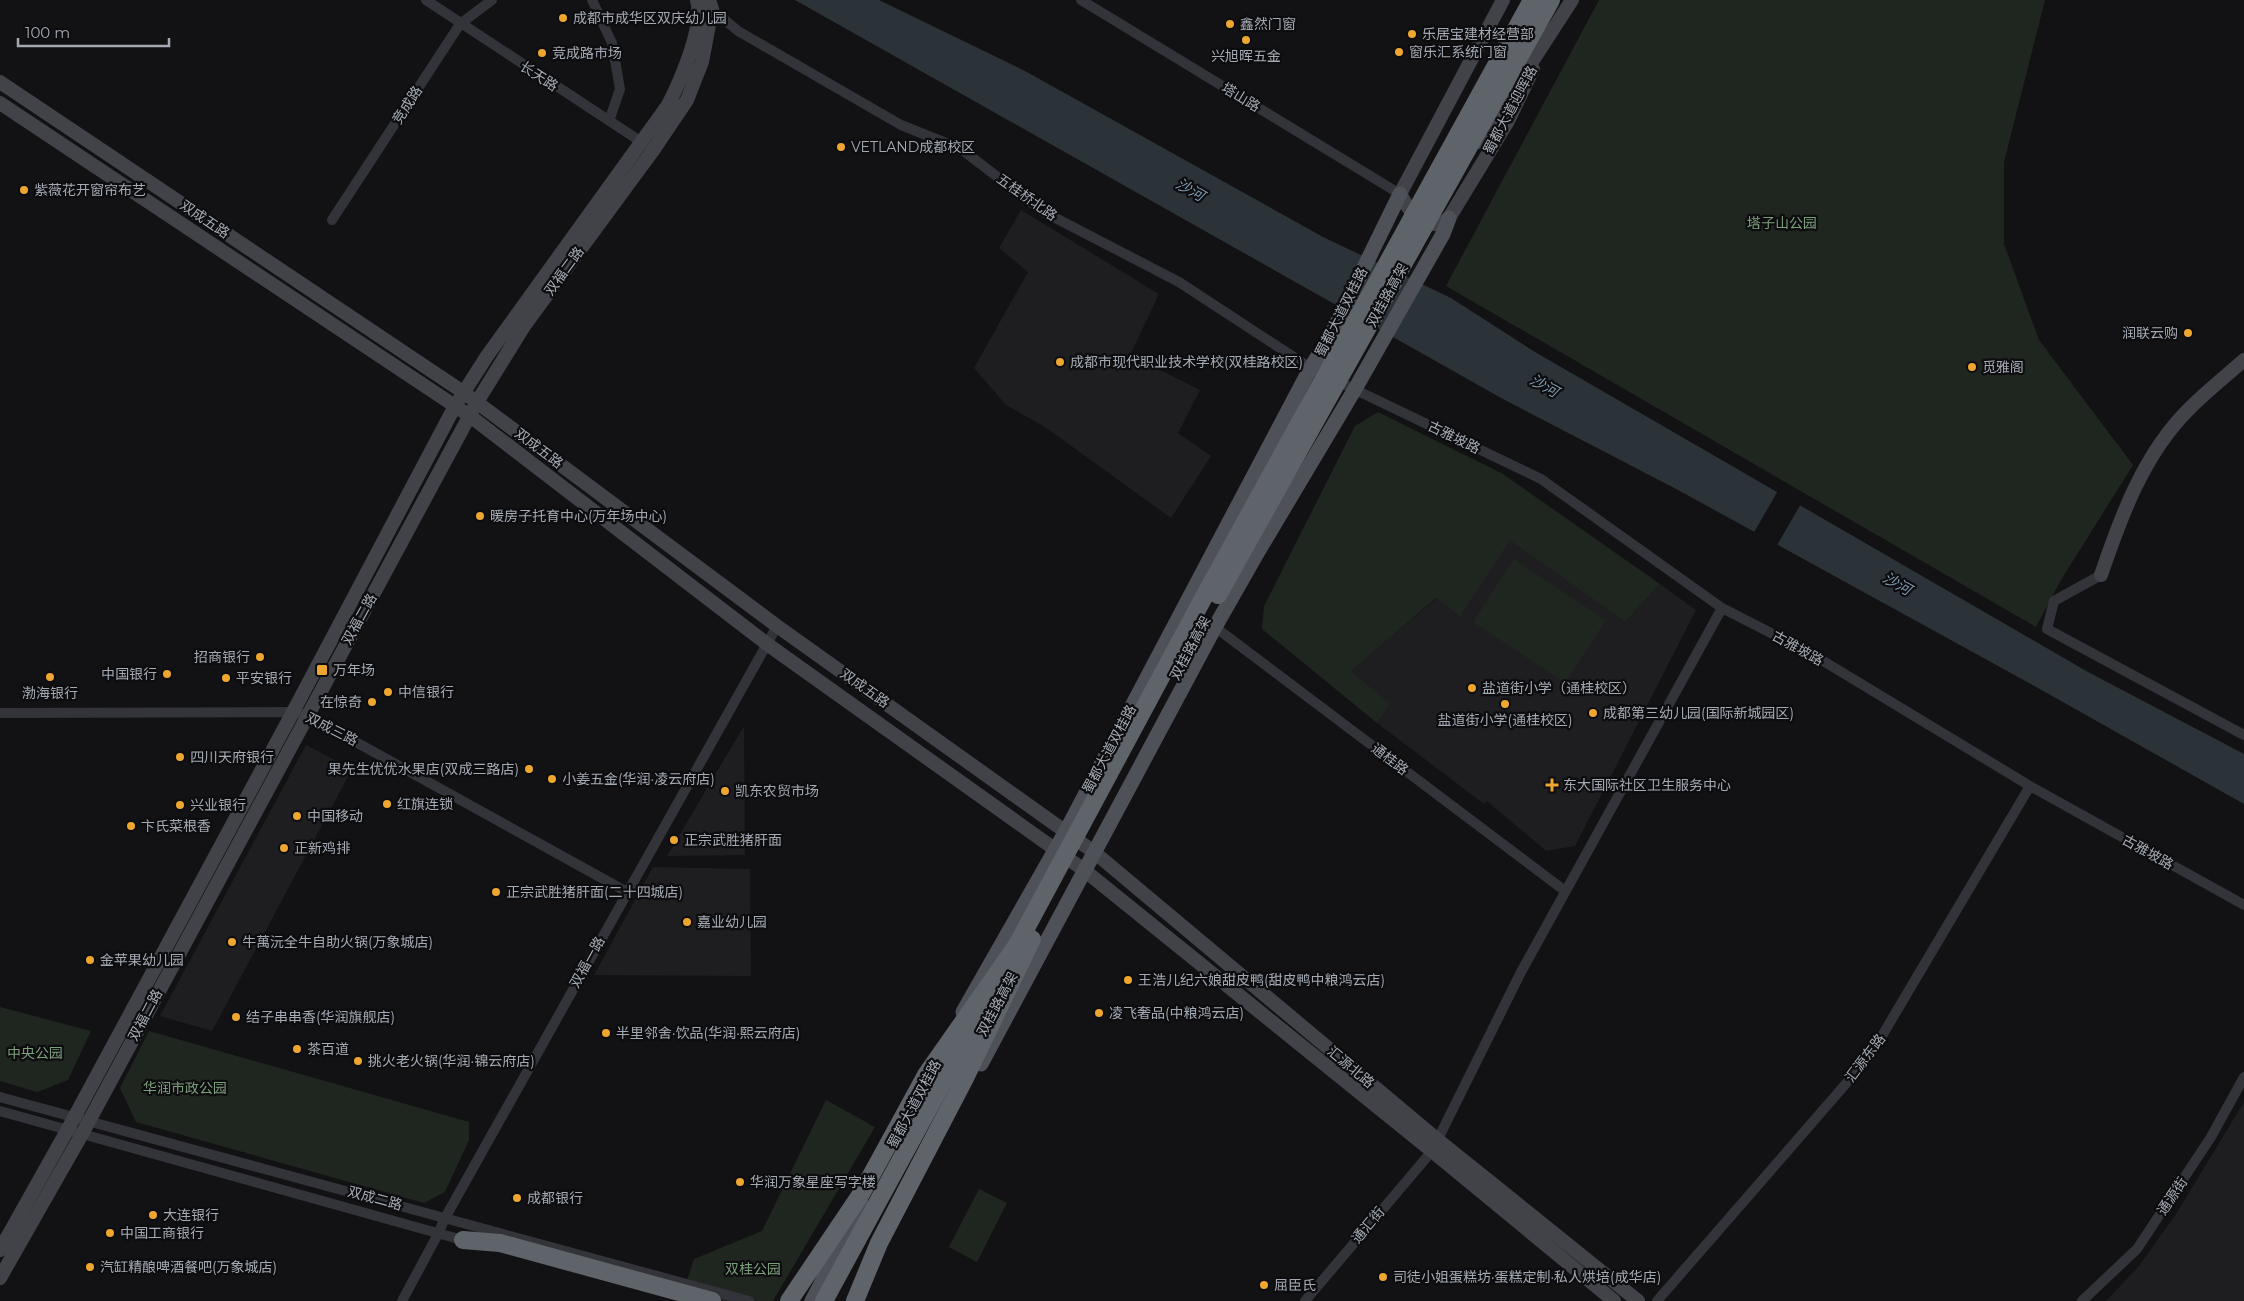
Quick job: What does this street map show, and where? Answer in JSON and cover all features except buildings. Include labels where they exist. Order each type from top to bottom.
[{"type":"highway","name":"双桂路高架","points":[[836,1301],[1210,587],[1532,0]]},
{"type":"highway","name":"双桂路高架","points":[[824,1301],[1213,604],[1442,213],[1551,0]]},
{"type":"highway","points":[[789,1301],[860,1194],[926,1075],[1021,948]]},
{"type":"highway","points":[[855,1301],[879,1243],[965,1078],[1021,948]]},
{"type":"highway","points":[[463,1240],[500,1243],[712,1301]]},
{"type":"main road","name":"蜀都大道双桂路","points":[[812,1301],[976,987],[1066,831],[1310,369],[1331,335],[1400,194]]},
{"type":"main road","points":[[849,1301],[957,1107],[1215,627],[1373,358],[1443,234],[1442,213]]},
{"type":"street","name":"长天路","points":[[426,0],[654,149]]},
{"type":"street","name":"竞成路","points":[[332,220],[460,24],[492,0]]},
{"type":"street","points":[[592,0],[612,42],[620,89],[609,121]]},
{"type":"street","name":"塔山路","points":[[1081,0],[1400,194]]},
{"type":"street","points":[[1400,194],[1503,0]]},
{"type":"street","name":"蜀都大道迎晖路","points":[[1442,213],[1508,121],[1566,0]]},
{"type":"street","points":[[1400,194],[1412,214],[1422,222],[1441,224],[1442,213],[1572,0]]},
{"type":"street","name":"双福二路","points":[[0,1278],[82,1134],[300,713],[455,406],[487,356],[668,104],[684,72],[704,4]]},
{"type":"street","name":"双福二路","points":[[0,1250],[300,713],[470,416],[476,402],[524,326],[654,149],[687,100],[702,62],[704,4]]},
{"type":"street","name":"五桂桥北路","points":[[704,4],[738,31],[901,125],[961,149],[1042,211],[1179,282],[1310,369],[1355,389]]},
{"type":"street","name":"双成五路","points":[[0,82],[464,392],[777,626],[1066,831]]},
{"type":"street","name":"双成五路","points":[[0,103],[470,416],[767,644],[1055,851]]},
{"type":"street","points":[[1355,389],[1344,371],[1350,342],[1405,238],[1409,216],[1400,194]]},
{"type":"street","points":[[2244,360],[2189,409],[2170,431],[2138,482],[2123,514],[2101,575],[2054,601],[2046,629],[2244,735]]},
{"type":"street","name":"古雅坡路","points":[[1355,389],[1541,479],[1722,608],[1810,654],[2030,786],[2244,906]]},
{"type":"street","name":"通汇街","points":[[1306,1301],[1435,1145],[1521,972],[1722,608]]},
{"type":"street","name":"双福一路","points":[[402,1301],[445,1218],[777,626]]},
{"type":"street","name":"通桂路","points":[[1215,627],[1565,891]]},
{"type":"street","name":"双成三路","points":[[0,713],[300,713],[627,892]]},
{"type":"street","name":"汇源东路","points":[[1657,1301],[1870,1056],[2030,786]]},
{"type":"street","name":"汇源北路","points":[[1066,831],[1094,852],[1614,1301]]},
{"type":"street","name":"汇源北路","points":[[1055,851],[1084,870],[1435,1145],[1638,1301]]},
{"type":"street","name":"通源街","points":[[2082,1301],[2137,1249],[2211,1137],[2244,1077]]},
{"type":"street","name":"双成二路","points":[[0,1097],[71,1123],[82,1134],[438,1234],[686,1301]]},
{"type":"street","name":"双成二路","points":[[0,1111],[71,1123],[88,1120],[749,1301]]},
{"type":"shaded area","name":"成都市现代职业技术学校(双桂路校区)","points":[[1021,210],[1159,294],[1130,355],[1200,390],[1178,433],[1211,456],[1171,518],[1045,427],[1006,405],[974,368],[1028,272],[999,248]]},
{"type":"shaded area","name":"盐道街小学（通桂校区）","points":[[1510,539],[1625,622],[1660,584],[1696,610],[1575,846],[1546,851],[1487,801],[1484,804],[1377,723],[1389,704],[1350,671],[1437,598],[1460,617]]},
{"type":"shaded area","name":"凯东农贸市场","points":[[744,726],[745,855],[667,856]]},
{"type":"shaded area","points":[[306,745],[352,769],[212,1031],[160,1016]]},
{"type":"shaded area","name":"嘉业幼儿园","points":[[653,867],[750,869],[751,976],[594,975]]},
{"type":"shaded area","points":[[2244,1102],[2244,1301],[2106,1301],[2139,1266],[2176,1214]]},
{"type":"green space","name":"塔子山公园","points":[[1599,0],[2045,0],[2004,162],[2004,244],[2039,340],[2133,465],[2061,580],[2036,627],[1446,286]]},
{"type":"green space","points":[[1378,412],[1503,474],[1660,584],[1625,622],[1510,540],[1460,617],[1436,598],[1351,671],[1390,704],[1377,723],[1262,629],[1264,606],[1355,426]]},
{"type":"green space","points":[[1514,559],[1606,620],[1565,683],[1473,622]]},
{"type":"green space","name":"中央公园","points":[[0,1007],[91,1031],[68,1080],[37,1092],[0,1081]]},
{"type":"green space","name":"华润市政公园","points":[[149,1031],[469,1122],[469,1140],[445,1192],[424,1203],[136,1122],[120,1088]]},
{"type":"green space","name":"双桂公园","points":[[826,1100],[875,1127],[773,1301],[680,1301],[694,1259],[762,1231]]},
{"type":"green space","points":[[979,1189],[1007,1203],[977,1262],[949,1247]]},
{"type":"water","name":"沙河","points":[[795,0],[879,0],[1025,71],[1323,237],[1451,298],[1535,352],[2088,672],[2244,754],[2244,804],[1680,491],[1503,399]]},
{"type":"pier","points":[[1779,489],[1802,502],[1776,547],[1753,534]]},
{"type":"place","name":"成都市成华区双庆幼儿园","points":[[563,18]]},
{"type":"place","name":"鑫然门窗","points":[[1230,24]]},
{"type":"place","name":"乐居宝建材经营部","points":[[1412,34]]},
{"type":"place","name":"兴旭晖五金","points":[[1246,40]]},
{"type":"place","name":"窗乐汇系统门窗","points":[[1399,52]]},
{"type":"place","name":"竞成路市场","points":[[542,53]]},
{"type":"place","name":"VETLAND成都校区","points":[[841,147]]},
{"type":"place","name":"紫薇花开窗帘布艺","points":[[24,190]]},
{"type":"place","name":"润联云购","points":[[2188,333]]},
{"type":"place","name":"成都市现代职业技术学校(双桂路校区)","points":[[1060,362]]},
{"type":"place","name":"觅雅阁","points":[[1972,367]]},
{"type":"place","name":"暖房子托育中心(万年场中心)","points":[[480,516]]},
{"type":"place","name":"招商银行","points":[[260,657]]},
{"type":"place","name":"万年场","points":[[322,670]]},
{"type":"place","name":"中国银行","points":[[167,674]]},
{"type":"place","name":"渤海银行","points":[[50,677]]},
{"type":"place","name":"平安银行","points":[[226,678]]},
{"type":"place","name":"盐道街小学（通桂校区）","points":[[1472,688]]},
{"type":"place","name":"中信银行","points":[[388,692]]},
{"type":"place","name":"在惊奇","points":[[372,702]]},
{"type":"place","name":"盐道街小学(通桂校区)","points":[[1505,704]]},
{"type":"place","name":"成都第三幼儿园(国际新城园区)","points":[[1593,713]]},
{"type":"place","name":"四川天府银行","points":[[180,757]]},
{"type":"place","name":"果先生优优水果店(双成三路店)","points":[[529,769]]},
{"type":"place","name":"小姜五金(华润·凌云府店)","points":[[552,779]]},
{"type":"place","name":"东大国际社区卫生服务中心","points":[[1552,785]]},
{"type":"place","name":"凯东农贸市场","points":[[725,791]]},
{"type":"place","name":"红旗连锁","points":[[387,804]]},
{"type":"place","name":"兴业银行","points":[[180,805]]},
{"type":"place","name":"中国移动","points":[[297,816]]},
{"type":"place","name":"卞氏菜根香","points":[[131,826]]},
{"type":"place","name":"正宗武胜猪肝面","points":[[674,840]]},
{"type":"place","name":"正新鸡排","points":[[284,848]]},
{"type":"place","name":"正宗武胜猪肝面(二十四城店)","points":[[496,892]]},
{"type":"place","name":"嘉业幼儿园","points":[[687,922]]},
{"type":"place","name":"牛萬沅全牛自助火锅(万象城店)","points":[[232,942]]},
{"type":"place","name":"金苹果幼儿园","points":[[90,960]]},
{"type":"place","name":"王浩儿纪六娘甜皮鸭(甜皮鸭中粮鸿云店)","points":[[1128,980]]},
{"type":"place","name":"凌飞奢品(中粮鸿云店)","points":[[1099,1013]]},
{"type":"place","name":"结子串串香(华润旗舰店)","points":[[236,1017]]},
{"type":"place","name":"半里邻舍·饮品(华润·熙云府店)","points":[[606,1033]]},
{"type":"place","name":"茶百道","points":[[297,1049]]},
{"type":"place","name":"挑火老火锅(华润·锦云府店)","points":[[358,1061]]},
{"type":"place","name":"华润万象星座写字楼","points":[[740,1182]]},
{"type":"place","name":"成都银行","points":[[517,1198]]},
{"type":"place","name":"大连银行","points":[[153,1215]]},
{"type":"place","name":"中国工商银行","points":[[110,1233]]},
{"type":"place","name":"汽缸精酿啤酒餐吧(万象城店)","points":[[90,1267]]},
{"type":"place","name":"司徒小姐蛋糕坊·蛋糕定制·私人烘培(成华店)","points":[[1383,1277]]},
{"type":"place","name":"屈臣氏","points":[[1264,1285]]}]
